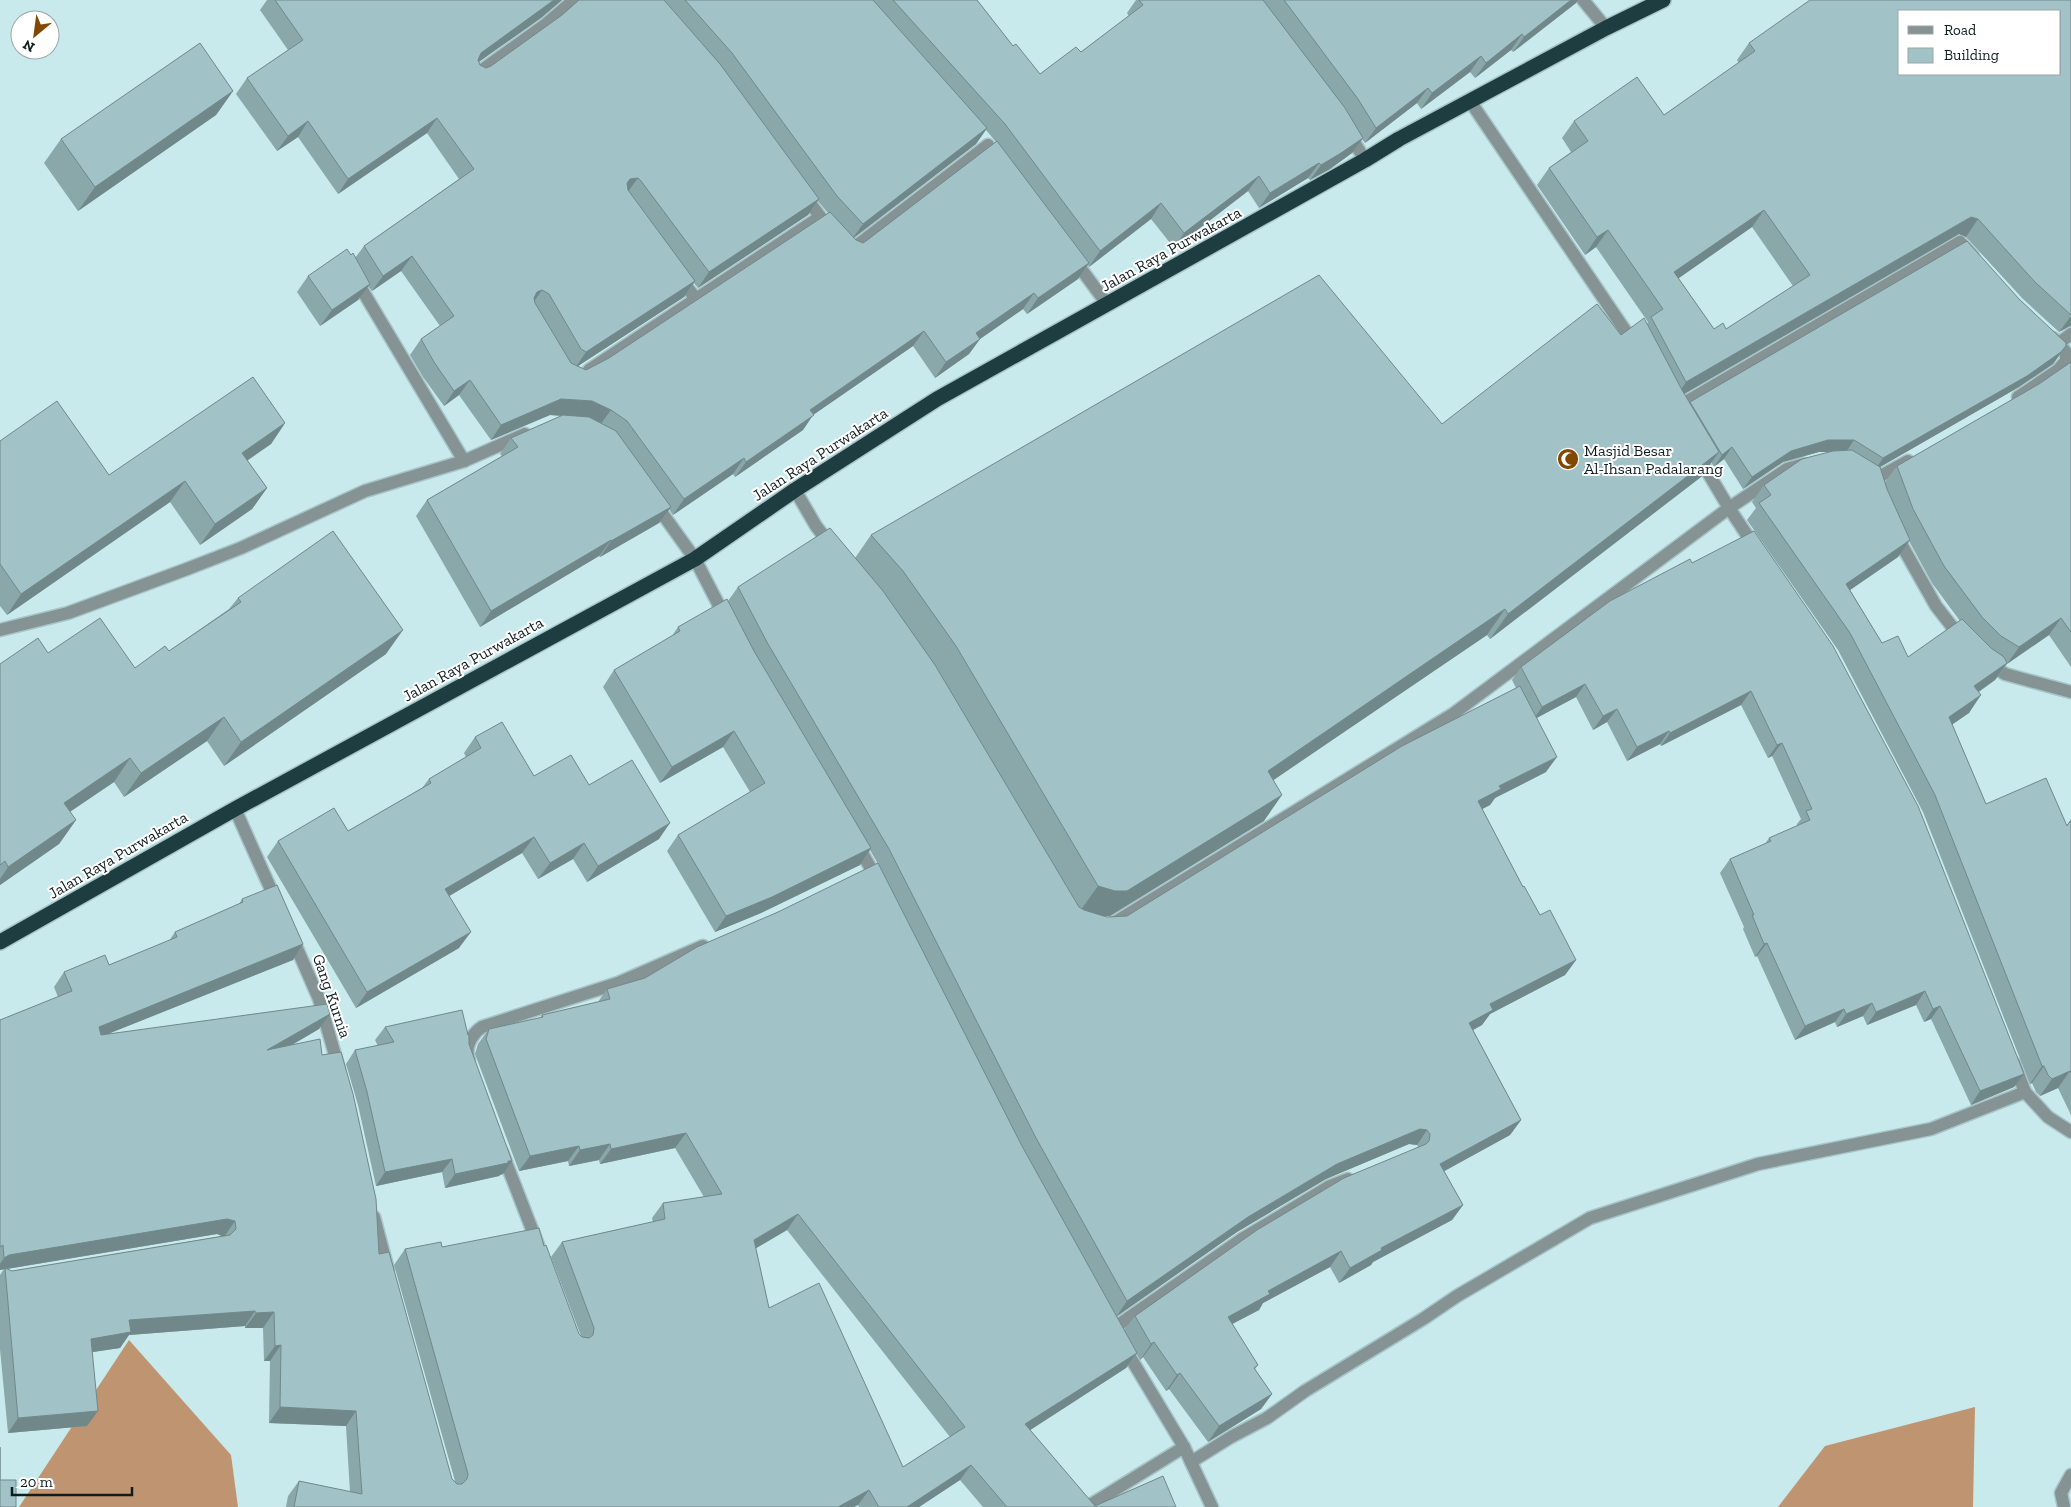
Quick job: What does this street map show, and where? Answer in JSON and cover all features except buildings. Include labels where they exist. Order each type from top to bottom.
[{"type":"highway","name":"Jalan Raya Purwakarta","points":[[0,942],[235,809],[695,559],[796,490],[937,399],[1365,160],[1399,139],[1606,28],[1663,0]]},
{"type":"street","points":[[475,75],[546,24],[574,0]]},
{"type":"street","points":[[1583,0],[1606,28]]},
{"type":"street","points":[[1470,101],[1604,296],[1641,355]]},
{"type":"street","points":[[1341,119],[1365,160]]},
{"type":"street","points":[[798,189],[820,217],[851,250],[988,146]]},
{"type":"street","points":[[578,376],[820,217]]},
{"type":"street","points":[[1671,411],[1960,242],[1979,263]]},
{"type":"street","points":[[1065,249],[1107,304]]},
{"type":"street","points":[[350,269],[464,461]]},
{"type":"street","points":[[673,269],[696,300]]},
{"type":"street","points":[[2008,403],[2058,370],[2066,361],[2066,352],[2045,330]]},
{"type":"street","points":[[2059,343],[2071,334]]},
{"type":"street","points":[[0,630],[68,613],[241,548],[365,491],[464,461],[533,430]]},
{"type":"street","points":[[1690,443],[1729,508],[1763,557]]},
{"type":"street","points":[[1880,495],[1871,477],[1922,453]]},
{"type":"street","points":[[1096,924],[1112,924],[1453,714],[1729,508],[1787,469],[1820,460]]},
{"type":"street","points":[[644,488],[695,559],[731,628]]},
{"type":"street","points":[[796,490],[816,526],[838,555]]},
{"type":"street","points":[[1892,525],[1936,606],[1971,649],[2005,674],[2071,692]]},
{"type":"street","name":"Gang Kurnia","points":[[235,809],[319,999],[342,1080]]},
{"type":"street","points":[[851,834],[867,870],[884,892]]},
{"type":"street","points":[[474,1073],[467,1055],[468,1047],[475,1032],[482,1027],[618,983],[718,939]]},
{"type":"street","points":[[2009,1052],[2025,1092],[2048,1116],[2070,1134]]},
{"type":"street","points":[[1191,1462],[1266,1418],[1305,1390],[1423,1320],[1457,1296],[1590,1218],[1758,1164],[1931,1129],[2025,1092]]},
{"type":"street","points":[[496,1136],[541,1255]]},
{"type":"street","points":[[1212,1507],[1184,1447],[1133,1364],[1112,1323],[1242,1239],[1330,1186],[1358,1175]]},
{"type":"street","points":[[372,1204],[390,1280]]},
{"type":"street","points":[[1087,1507],[1184,1447]]},
{"type":"street","points":[[2064,1507],[2061,1493],[2071,1475]]},
{"type":"shaded area","points":[[129,1340],[231,1455],[238,1507],[19,1507]]},
{"type":"shaded area","points":[[1975,1407],[1973,1507],[1778,1507],[1825,1446]]},
{"type":"place","name":"Masjid Besar Al-Ihsan Padalarang","points":[[1568,459]]}]
